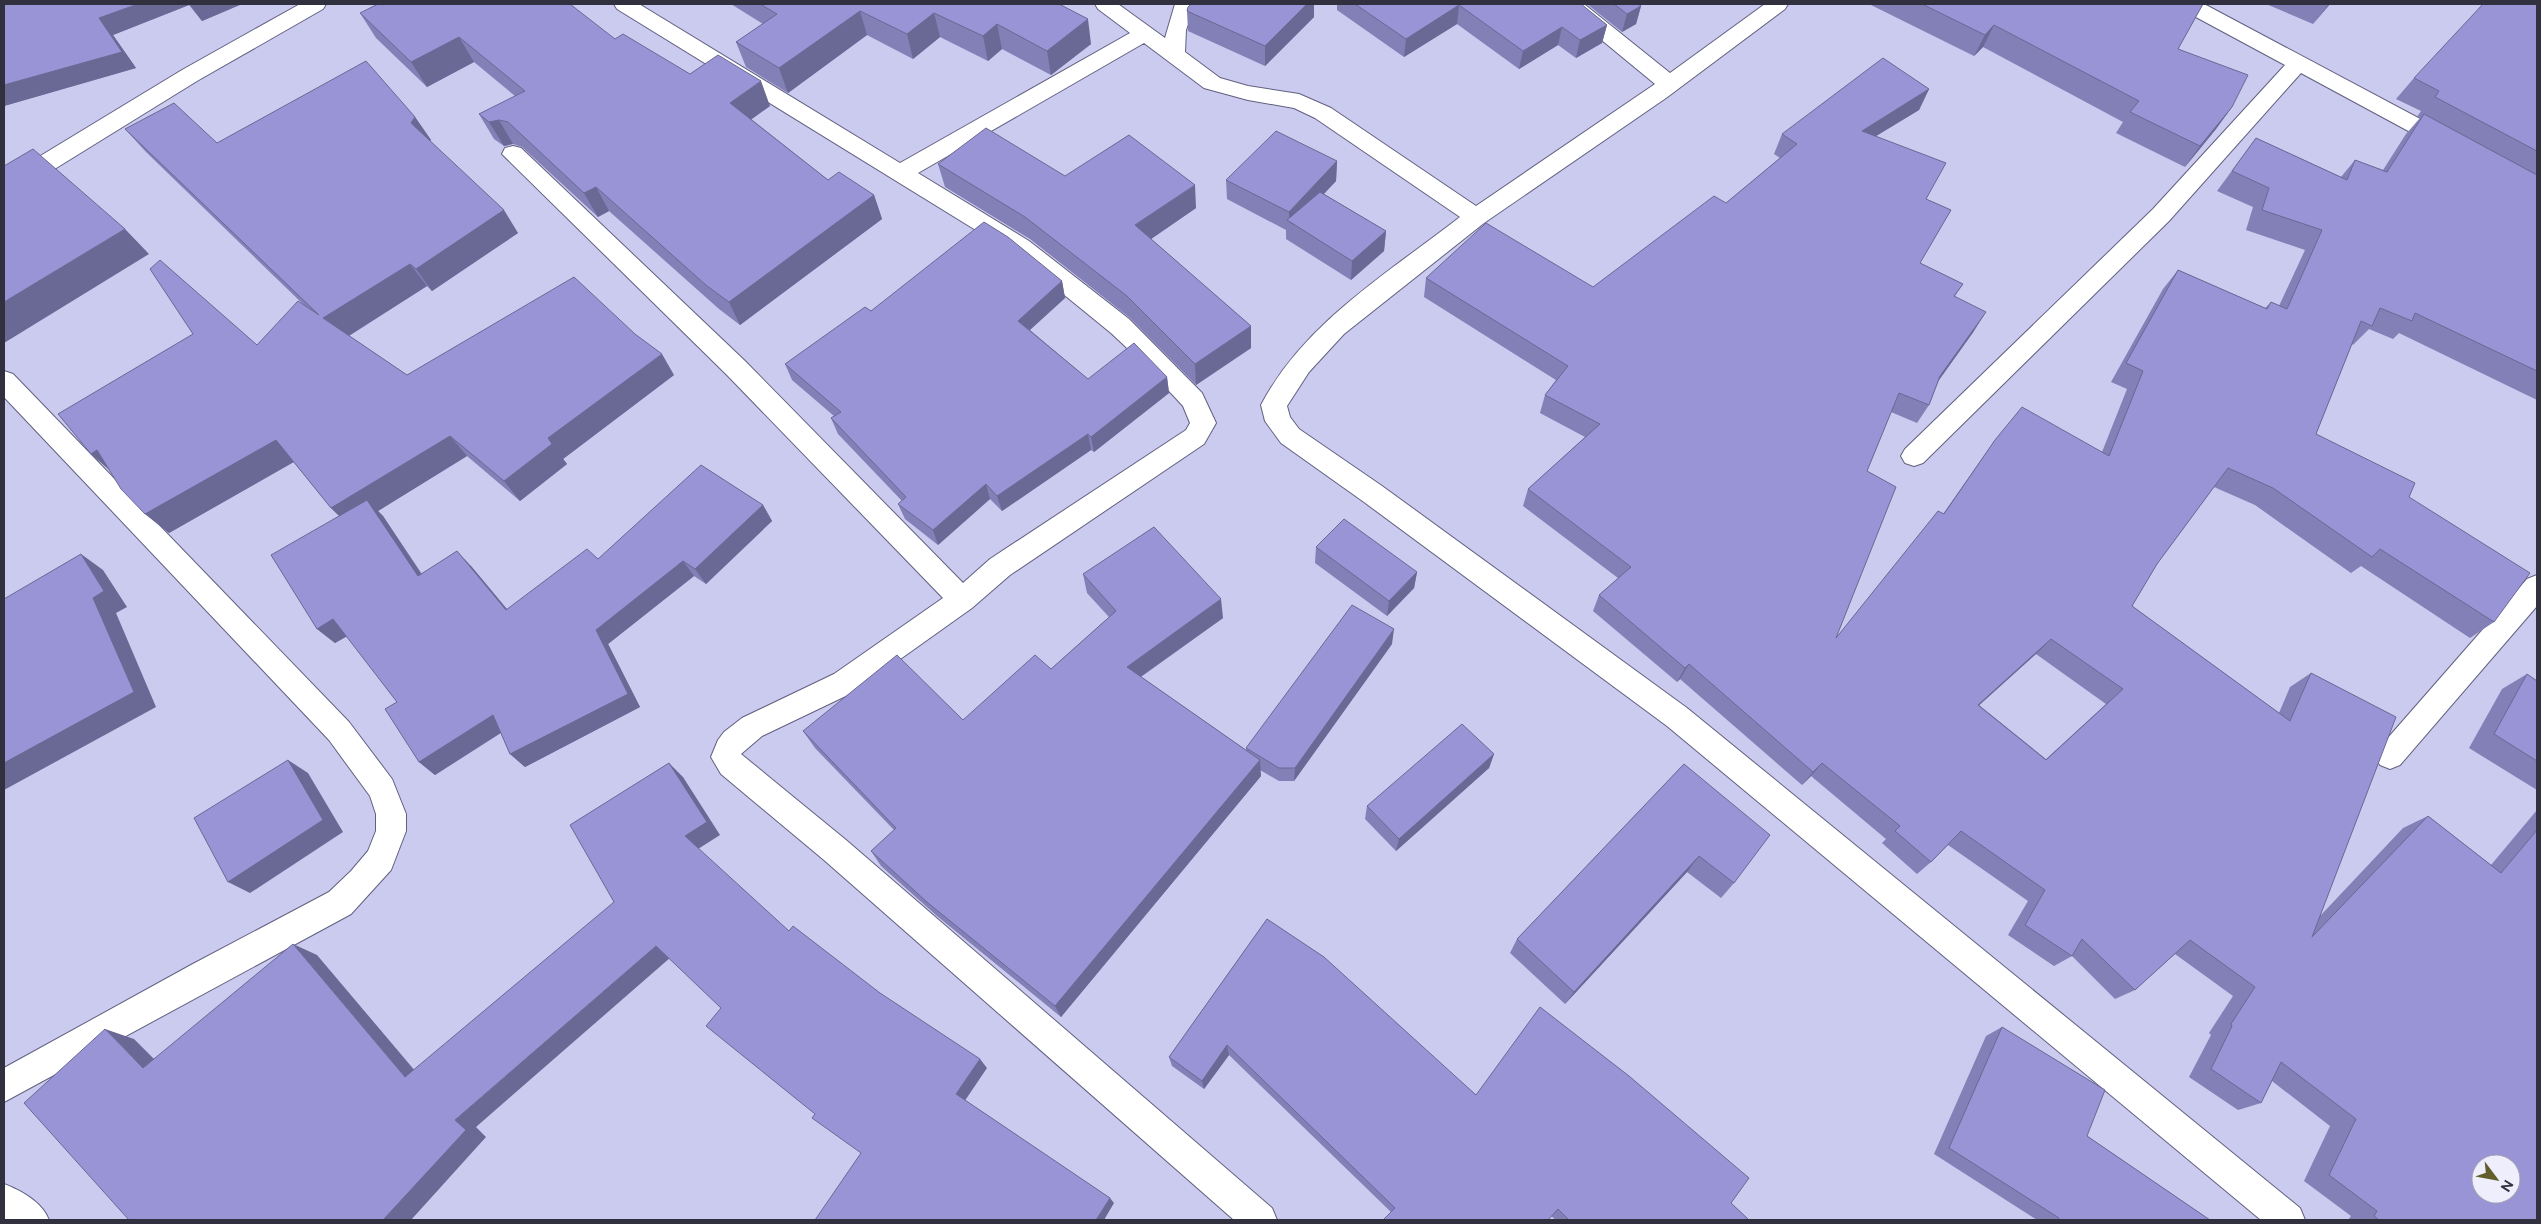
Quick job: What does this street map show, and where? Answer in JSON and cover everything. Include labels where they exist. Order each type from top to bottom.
[{"type":"street","points":[[4,188],[53,161],[114,121],[255,36],[316,4]]},
{"type":"street","points":[[624,4],[1020,247],[1120,326],[1153,357],[1193,400],[1203,423],[1195,437],[1000,567],[962,600],[844,683],[752,727],[734,741],[728,749],[726,756],[731,764],[835,850],[1260,1220]]},
{"type":"street","points":[[1105,4],[1212,84],[1248,93],[1299,101],[1323,113],[1476,217]]},
{"type":"street","points":[[1174,55],[1176,30],[1185,4]]},
{"type":"street","points":[[1571,4],[1669,84]]},
{"type":"street","points":[[1778,4],[1669,84],[1476,217],[1335,327],[1300,366],[1274,405],[1278,421],[1290,436],[1373,494],[1677,717],[2288,1220]]},
{"type":"street","points":[[2188,4],[2299,62],[2351,93],[2465,152]]},
{"type":"street","points":[[900,173],[1148,35],[1176,30]]},
{"type":"street","points":[[1914,456],[2161,215],[2299,62]]},
{"type":"street","points":[[513,154],[736,368],[962,600]]},
{"type":"street","points":[[4,381],[339,731],[382,788],[392,814],[391,831],[380,860],[340,903],[202,976],[4,1086]]},
{"type":"street","points":[[2390,756],[2537,587]]},
{"type":"street","points":[[4,1201],[32,1220]]},
{"type":"building","points":[[4,4],[138,4],[99,18],[122,52],[4,85]]},
{"type":"building","points":[[378,4],[570,4],[615,39],[623,34],[690,74],[718,55],[761,81],[730,103],[828,180],[839,172],[874,195],[729,302],[707,286],[596,187],[584,193],[508,122],[499,120],[489,122],[479,114],[525,91],[459,37],[411,62],[360,13]]},
{"type":"building","points":[[760,4],[1059,4],[1088,19],[1047,51],[997,24],[983,36],[934,13],[907,34],[860,11],[779,68],[736,42],[777,14]]},
{"type":"building","points":[[1191,4],[1307,4],[1265,46],[1187,11]]},
{"type":"building","points":[[1355,4],[1581,4],[1607,25],[1580,40],[1562,27],[1523,51],[1459,5],[1406,39]]},
{"type":"building","points":[[1614,4],[1638,4],[1641,6],[1627,14]]},
{"type":"building","points":[[1922,4],[2203,4],[2178,49],[2248,75],[2232,107],[2200,146],[2130,112],[2139,101],[1994,25],[1985,35]]},
{"type":"building","points":[[2483,4],[2537,4],[2537,151],[2435,97],[2439,91],[2414,78]]},
{"type":"building","points":[[1883,58],[1929,89],[1862,131],[1946,163],[1926,199],[1951,210],[1920,263],[1963,284],[1954,296],[1986,312],[1940,376],[1929,405],[1899,393],[1867,471],[1896,487],[1836,638],[1938,511],[1944,514],[1995,440],[2022,407],[2109,456],[2143,371],[2126,363],[2178,270],[2267,309],[2271,302],[2287,309],[2322,230],[2262,210],[2269,188],[2232,171],[2256,138],[2347,180],[2355,160],[2387,172],[2424,114],[2537,175],[2537,371],[2415,313],[2412,321],[2380,308],[2372,326],[2361,321],[2316,434],[2415,483],[2409,497],[2530,573],[2494,622],[2380,549],[2372,557],[2273,488],[2228,468],[2157,564],[2132,606],[2290,721],[2311,673],[2396,717],[2312,937],[2428,816],[2501,873],[2537,830],[2536,1220],[2379,1220],[2374,1216],[2377,1211],[2329,1175],[2356,1119],[2281,1062],[2261,1103],[2211,1069],[2232,1026],[2231,1024],[2255,987],[2190,940],[2135,990],[2082,939],[2072,956],[2025,925],[2045,890],[1961,831],[1931,862],[1895,831],[1900,826],[1822,763],[1813,772],[1689,664],[1685,668],[1599,595],[1631,567],[1528,489],[1600,424],[1545,395],[1568,366],[1426,278],[1486,223],[1593,287],[1714,196],[1726,203],[1797,144],[1782,134]],"holes":[[[2051,639],[2123,689],[2046,760],[1978,705]]]},
{"type":"building","points":[[366,61],[415,117],[411,123],[504,210],[416,269],[410,264],[323,318],[407,375],[574,277],[635,334],[662,354],[548,438],[552,444],[504,481],[450,436],[331,508],[276,440],[145,514],[121,489],[97,450],[91,454],[58,414],[193,334],[150,269],[160,260],[257,345],[298,301],[319,315],[125,129],[174,103],[217,143]]},
{"type":"building","points":[[986,128],[1065,176],[1129,135],[1195,185],[1135,225],[1251,326],[1195,364],[1127,296],[1025,217],[938,164]]},
{"type":"building","points":[[1276,131],[1337,161],[1289,212],[1226,180]]},
{"type":"building","points":[[33,149],[125,229],[4,302],[4,166]]},
{"type":"building","points":[[1320,192],[1386,231],[1352,261],[1287,220]]},
{"type":"building","points":[[984,222],[1008,237],[1062,281],[1018,321],[1088,379],[1134,343],[1167,377],[1091,437],[1088,434],[997,496],[986,484],[933,530],[898,504],[906,497],[831,418],[841,412],[785,364],[865,307],[871,311]]},
{"type":"building","points":[[701,465],[763,505],[695,569],[683,561],[596,630],[628,694],[510,754],[493,715],[419,762],[385,709],[397,702],[333,619],[317,629],[271,555],[367,500],[418,576],[457,551],[506,610],[587,549],[598,559]]},
{"type":"building","points":[[1344,519],[1417,572],[1389,601],[1316,547]]},
{"type":"building","points":[[1154,527],[1221,599],[1127,667],[1260,760],[1055,1006],[928,903],[871,851],[896,828],[803,731],[897,655],[963,720],[1035,655],[1051,669],[1116,611],[1083,574]]},
{"type":"building","points":[[81,554],[104,591],[93,598],[134,692],[4,763],[4,599]]},
{"type":"building","points":[[1352,605],[1394,629],[1295,768],[1279,768],[1246,748]]},
{"type":"building","points":[[2527,674],[2537,681],[2537,761],[2494,734]]},
{"type":"building","points":[[1462,724],[1494,754],[1399,839],[1367,806]]},
{"type":"building","points":[[288,760],[323,820],[228,882],[194,818]]},
{"type":"building","points":[[669,763],[707,822],[685,836],[789,931],[793,926],[880,993],[980,1059],[956,1094],[1110,1198],[1096,1220],[815,1220],[861,1153],[812,1118],[815,1114],[706,1026],[721,1008],[656,946],[455,1120],[466,1130],[383,1220],[129,1220],[24,1103],[105,1029],[143,1068],[293,944],[405,1077],[614,902],[570,825]]},
{"type":"building","points":[[1684,764],[1770,835],[1734,883],[1699,856],[1574,992],[1517,939]]},
{"type":"building","points":[[1267,919],[1324,957],[1476,1095],[1540,1007],[1629,1076],[1749,1178],[1731,1203],[1749,1220],[1569,1220],[1558,1209],[1548,1220],[1383,1220],[1395,1208],[1227,1045],[1202,1081],[1169,1057]]},
{"type":"building","points":[[2002,1027],[2105,1090],[2087,1136],[2210,1220],[2058,1220],[2059,1218],[1949,1148]]}]
